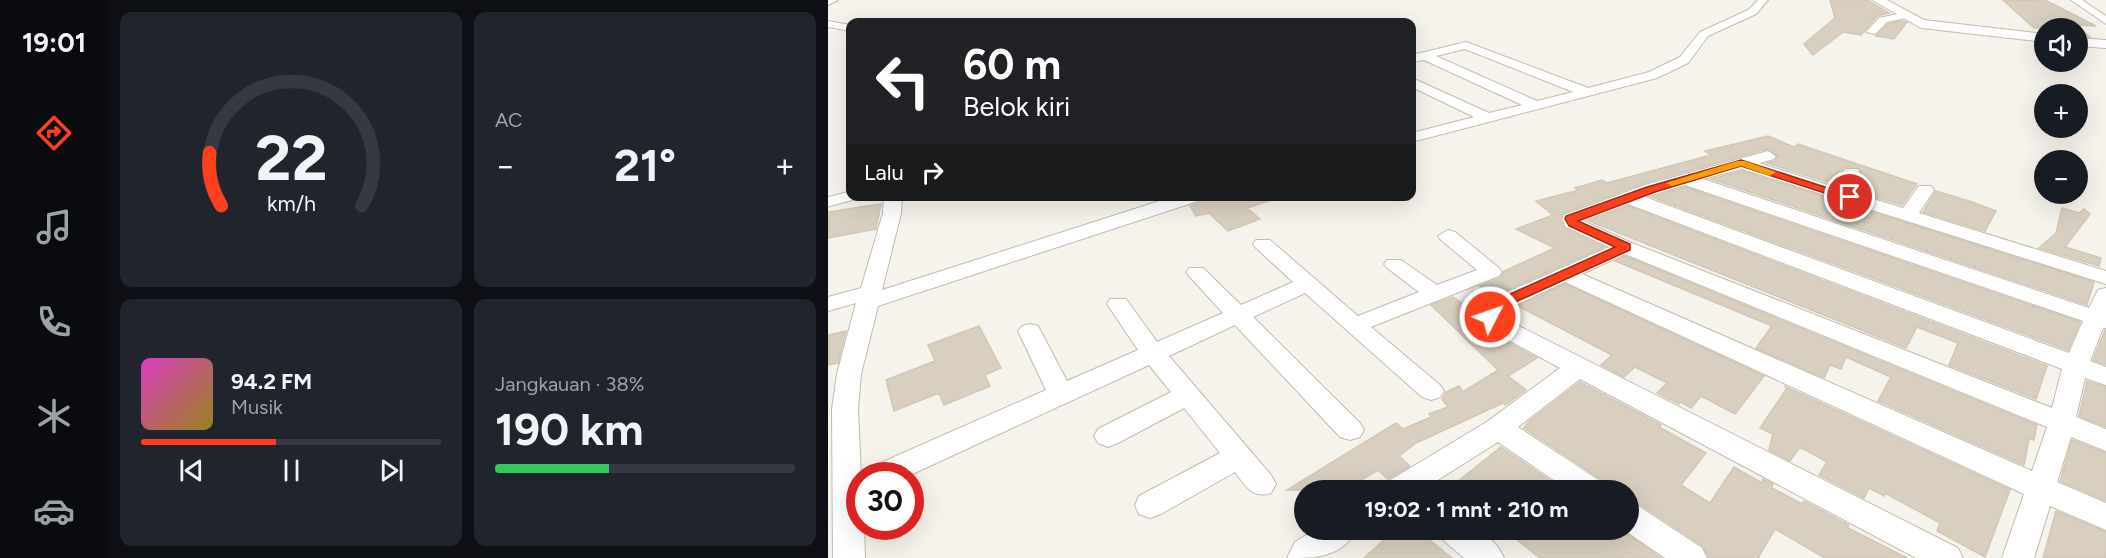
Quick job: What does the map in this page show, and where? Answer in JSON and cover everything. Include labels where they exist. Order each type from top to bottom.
[{"type":"street","points":[[828,2],[833,0]]},
{"type":"street","points":[[1416,137],[1653,75],[1684,60],[1704,34],[1752,12],[1763,0]]},
{"type":"street","points":[[1878,0],[1893,7],[1902,16],[1921,24],[2034,37]]},
{"type":"street","points":[[2076,0],[2106,21]]},
{"type":"street","points":[[1871,32],[1883,20],[1902,16]]},
{"type":"street","points":[[828,24],[846,27]]},
{"type":"street","points":[[2088,43],[2106,44]]},
{"type":"street","points":[[1416,58],[1466,45],[1586,92]]},
{"type":"street","points":[[1426,56],[1536,106]]},
{"type":"street","points":[[1416,84],[1487,118]]},
{"type":"street","points":[[1768,156],[1627,197],[1571,219],[1573,223],[1625,247],[2106,440]]},
{"type":"street","points":[[1741,163],[2106,278]]},
{"type":"street","points":[[1831,191],[1852,173]]},
{"type":"street","points":[[1685,179],[2103,311],[2076,364],[2062,422],[2018,558]]},
{"type":"street","points":[[1908,215],[1925,190]]},
{"type":"street","points":[[1627,197],[2106,376]]},
{"type":"street","points":[[850,462],[845,409],[849,374],[892,213],[893,201]]},
{"type":"street","points":[[828,304],[869,297],[1179,201]]},
{"type":"street","points":[[1357,324],[1492,272],[1448,236]]},
{"type":"street","points":[[1263,244],[1431,391]]},
{"type":"street","points":[[1625,247],[1493,307],[1489,313],[1494,322],[1947,558]]},
{"type":"street","points":[[1394,264],[1435,293]]},
{"type":"street","points":[[1196,272],[1350,430]]},
{"type":"street","points":[[1566,274],[2106,517]]},
{"type":"street","points":[[910,462],[1307,284]]},
{"type":"street","points":[[1118,304],[1152,353],[1261,484]]},
{"type":"street","points":[[1030,331],[1060,394]]},
{"type":"street","points":[[1417,480],[1498,428],[1580,366]]},
{"type":"street","points":[[1108,436],[1188,395]]},
{"type":"street","points":[[1498,428],[1575,480]]},
{"type":"street","points":[[1150,505],[1239,456]]},
{"type":"street","points":[[1639,523],[1691,558]]},
{"type":"street","points":[[849,558],[850,540]]},
{"type":"street","points":[[1303,558],[1306,552],[1325,540]]},
{"type":"street","points":[[1466,540],[1488,558]]},
{"type":"lane","points":[[828,202],[846,197]]},
{"type":"building","points":[[1830,0],[1867,0],[1889,13],[1877,16],[1861,35],[1843,32],[1813,55],[1804,44],[1835,18]]},
{"type":"building","points":[[2003,0],[2047,1],[2080,18],[2034,18],[2034,28]]},
{"type":"building","points":[[1907,22],[1894,39],[1876,36],[1888,24]]},
{"type":"building","points":[[1768,136],[1794,147],[1798,144],[1917,184],[1902,205],[1847,189],[1862,173],[1858,167],[1845,167],[1827,182],[1767,163],[1775,161],[1778,156],[1767,149],[1644,183],[1563,213],[1560,220],[1565,229],[1604,247],[1496,295],[1480,286],[1500,278],[1504,271],[1555,248],[1516,229],[1553,215],[1536,201],[1579,190],[1575,188],[1602,180],[1607,183],[1711,155],[1705,151]]},
{"type":"building","points":[[1742,171],[2094,282],[2087,305],[1711,179]]},
{"type":"building","points":[[1685,187],[2080,322],[2068,350],[1652,197]]},
{"type":"building","points":[[1936,191],[1996,211],[1985,231],[1923,212]]},
{"type":"building","points":[[1268,201],[1247,208],[1260,219],[1228,231],[1209,213],[1196,216],[1190,206],[1202,202]]},
{"type":"building","points":[[881,204],[876,229],[828,238],[828,212]]},
{"type":"building","points":[[1628,206],[2047,366],[2036,399],[1949,365],[1958,343],[1917,327],[1906,348],[1589,221]]},
{"type":"building","points":[[2062,208],[2079,213],[2084,209],[2090,214],[2065,247],[2101,258],[2099,266],[2039,248],[2056,233]]},
{"type":"building","points":[[1625,256],[2037,425],[2034,440],[2029,439],[2024,465],[1878,401],[1891,377],[1846,357],[1841,369],[1830,365],[1824,378],[1756,348],[1772,326],[1615,261]]},
{"type":"building","points":[[1565,284],[1764,376],[1735,414],[1701,396],[1691,408],[1681,402],[1679,404],[1657,393],[1667,383],[1635,367],[1624,377],[1601,365],[1612,355],[1518,306]]},
{"type":"building","points":[[1453,297],[1476,313],[1485,330],[1537,358],[1508,376],[1526,390],[1505,405],[1503,403],[1416,443],[1399,456],[1410,466],[1388,479],[1378,470],[1361,480],[1303,480],[1396,423],[1403,429],[1431,417],[1429,414],[1448,407],[1442,399],[1446,392],[1459,386],[1463,392],[1498,370],[1431,305]]},
{"type":"building","points":[[979,326],[1001,368],[985,375],[990,386],[944,405],[939,393],[894,411],[886,380],[935,361],[928,345]]},
{"type":"building","points":[[2106,330],[2106,365],[2093,360]]},
{"type":"building","points":[[846,331],[838,363],[828,365],[828,335]]},
{"type":"building","points":[[2087,381],[2106,387],[2106,427],[2079,416]]},
{"type":"building","points":[[1580,382],[1661,425],[1659,427],[1706,453],[1681,485],[1710,503],[1734,467],[1762,483],[1763,479],[1773,484],[1772,488],[1802,504],[1804,501],[1849,525],[1848,528],[1907,558],[1825,558],[1775,529],[1758,558],[1709,558],[1703,546],[1639,504],[1639,480],[1602,480],[1524,428],[1527,423]]},
{"type":"building","points":[[1784,386],[2010,490],[1985,557],[1937,531],[1940,523],[1885,493],[1884,496],[1869,488],[1864,498],[1819,475],[1827,462],[1800,447],[1790,461],[1769,450],[1773,434],[1760,428],[1787,388]]},
{"type":"building","points":[[2072,440],[2106,453],[2106,501],[2060,481]]},
{"type":"building","points":[[1501,447],[1549,480],[1460,480]]},
{"type":"building","points":[[2056,511],[2106,532],[2106,558],[2043,558]]},
{"type":"building","points":[[1384,540],[1430,540],[1452,558],[1364,558]]},
{"type":"building","points":[[1518,540],[1636,540],[1661,558],[1540,558]]},
{"type":"slow traffic","points":[[1672,183],[1741,163],[1770,172]]},
{"type":"route","points":[[1490,317],[1489,313],[1493,307],[1625,247],[1573,223],[1571,219],[1651,189],[1741,163],[1850,197]]}]
